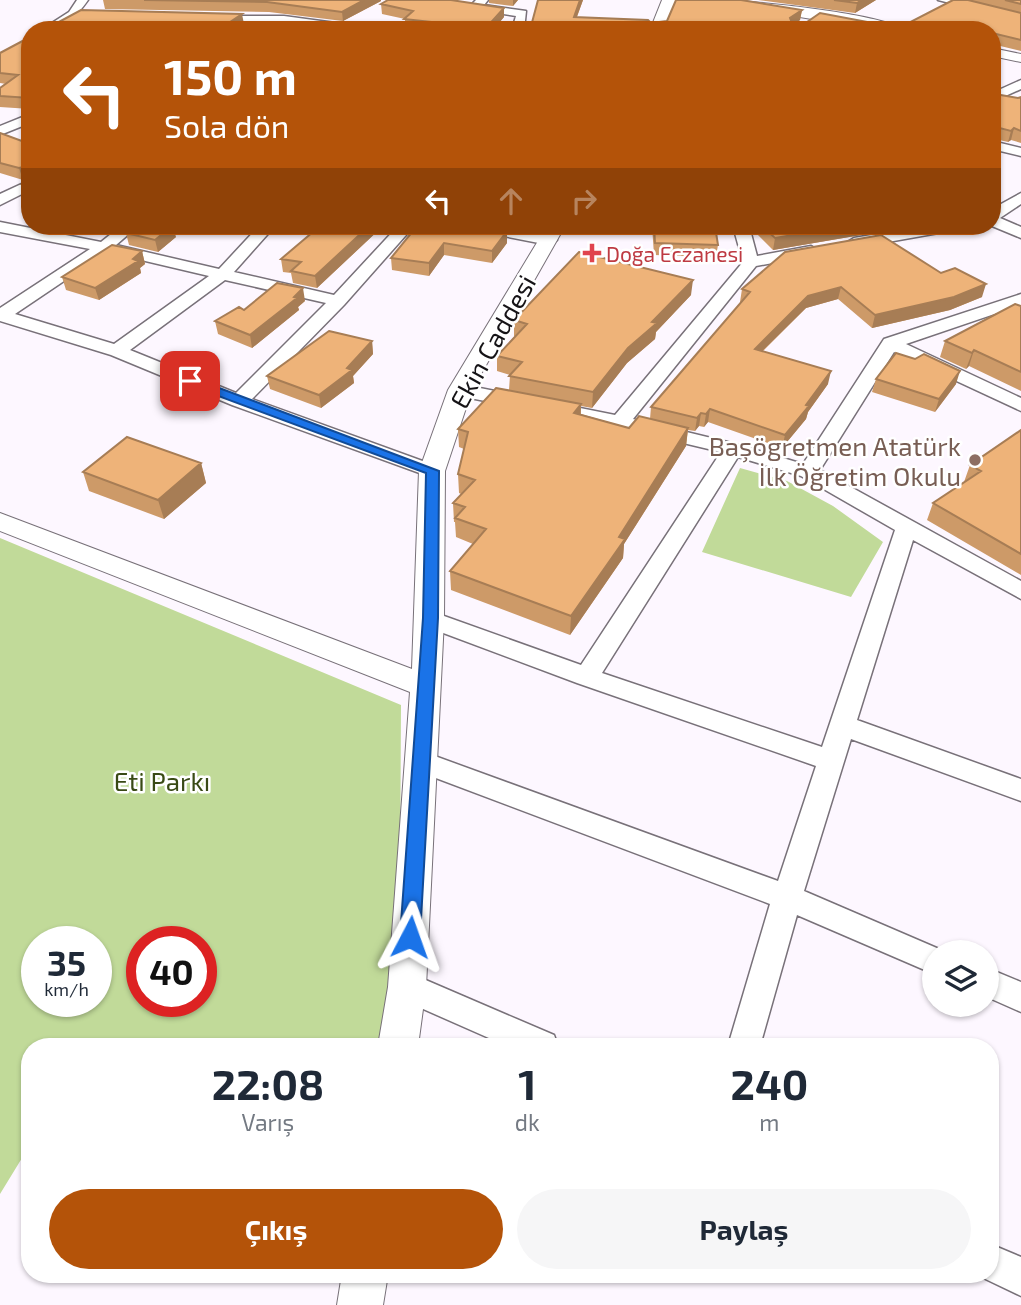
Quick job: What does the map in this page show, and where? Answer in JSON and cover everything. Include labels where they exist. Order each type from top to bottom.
[{"type":"street","points":[[62,21],[73,14],[83,0]]},
{"type":"street","points":[[661,21],[669,0]]},
{"type":"street","points":[[722,0],[828,21]]},
{"type":"street","points":[[943,0],[1021,18]]},
{"type":"street","points":[[473,4],[522,13],[520,21]]},
{"type":"street","points":[[73,14],[86,15]]},
{"type":"street","points":[[203,19],[286,14],[321,21]]},
{"type":"street","points":[[1001,54],[1021,58]]},
{"type":"street","points":[[1001,92],[1021,84]]},
{"type":"street","points":[[0,113],[21,116]]},
{"type":"street","points":[[0,131],[21,121]]},
{"type":"street","points":[[1001,147],[1021,152]]},
{"type":"street","points":[[0,200],[21,189]]},
{"type":"street","points":[[1001,211],[1021,197]]},
{"type":"street","points":[[1001,223],[1021,233]]},
{"type":"street","points":[[0,227],[21,231]]},
{"type":"street","points":[[42,235],[338,301]]},
{"type":"street","points":[[0,316],[119,235]]},
{"type":"street","points":[[117,351],[223,274],[259,235]]},
{"type":"street","points":[[239,401],[338,301],[398,235]]},
{"type":"street","name":"Ekin Caddesi","points":[[399,1038],[407,987],[430,618],[432,471],[460,390],[552,235]]},
{"type":"street","points":[[744,235],[751,262]]},
{"type":"street","points":[[621,422],[751,262],[899,235]]},
{"type":"street","points":[[807,472],[890,343],[1015,305]]},
{"type":"street","points":[[0,316],[117,351],[239,401],[432,471]]},
{"type":"street","points":[[890,343],[1021,405]]},
{"type":"street","points":[[460,390],[621,422],[733,449],[807,472],[1021,591]]},
{"type":"street","points":[[586,677],[733,449]]},
{"type":"street","points":[[0,521],[425,686]]},
{"type":"street","points":[[746,1038],[787,897],[906,529]]},
{"type":"street","points":[[430,618],[586,677],[832,761]]},
{"type":"street","points":[[844,726],[1021,790]]},
{"type":"street","points":[[421,762],[787,897],[922,955]]},
{"type":"street","points":[[407,987],[524,1038]]},
{"type":"street","points":[[999,987],[1021,997]]},
{"type":"street","points":[[999,1267],[1021,1278]]},
{"type":"street","points":[[360,1305],[364,1283]]},
{"type":"green space","points":[[740,468],[787,481],[833,506],[883,542],[851,597],[702,552]]},
{"type":"green space","name":"Eti Parkı","points":[[0,538],[401,705],[400,889],[381,1038],[21,1038],[21,1160],[0,1194]]},
{"type":"building","points":[[144,0],[364,0],[342,12],[267,2]]},
{"type":"building","points":[[388,0],[451,0],[504,8],[492,21],[422,21],[404,19],[413,11],[381,4]]},
{"type":"building","points":[[538,0],[580,0],[574,17],[649,21],[532,21]]},
{"type":"building","points":[[676,0],[741,0],[802,10],[790,18],[791,21],[667,21]]},
{"type":"building","points":[[834,0],[862,0],[857,3]]},
{"type":"building","points":[[953,0],[968,0],[1021,13],[1021,40],[1001,35],[1001,21],[912,21]]},
{"type":"building","points":[[1005,0],[1021,0],[1021,4]]},
{"type":"building","points":[[81,10],[242,14],[232,21],[61,21]]},
{"type":"building","points":[[820,13],[862,21],[808,21]]},
{"type":"building","points":[[21,42],[21,97],[0,96],[0,88],[18,75],[0,73],[0,53]]},
{"type":"building","points":[[1001,95],[1021,97],[1021,131],[1014,128],[1011,131],[1001,128]]},
{"type":"building","points":[[0,133],[21,141],[21,168],[0,163]]},
{"type":"building","points":[[134,235],[161,235],[155,240]]},
{"type":"building","points":[[309,235],[359,235],[315,276],[291,271],[301,262],[281,259]]},
{"type":"building","points":[[410,235],[504,235],[492,251],[444,243],[429,263],[391,258]]},
{"type":"building","points":[[655,235],[716,235],[718,245],[655,243]]},
{"type":"building","points":[[772,235],[793,235],[775,238]]},
{"type":"building","points":[[881,235],[941,273],[955,268],[986,284],[954,297],[875,315],[841,287],[808,296],[755,349],[831,371],[806,405],[809,406],[785,435],[710,409],[697,418],[651,407],[750,292],[742,289],[785,252]]},
{"type":"building","points":[[112,245],[142,251],[133,259],[138,261],[95,288],[62,277]]},
{"type":"building","points":[[579,252],[693,280],[652,322],[657,323],[628,348],[593,392],[509,376],[522,362],[497,356],[527,324],[514,320]]},
{"type":"building","points":[[277,283],[303,288],[294,297],[297,298],[250,335],[215,321],[239,307],[244,310]]},
{"type":"building","points":[[1015,304],[1021,306],[1021,372],[974,350],[972,353],[945,341]]},
{"type":"building","points":[[329,331],[372,341],[347,368],[352,370],[319,395],[267,376]]},
{"type":"building","points":[[896,353],[915,359],[924,354],[960,371],[939,399],[876,379]]},
{"type":"building","points":[[496,388],[581,404],[574,413],[629,428],[639,416],[688,428],[619,537],[625,539],[571,616],[450,571],[486,529],[455,518],[465,507],[453,503],[475,480],[458,474],[468,432],[458,429]]},
{"type":"building","points":[[1021,430],[1021,554],[933,503],[981,471],[970,465]]},
{"type":"building","points":[[127,437],[201,463],[158,500],[83,472]]},
{"type":"place","name":"Doğa Eczanesi","points":[[592,253]]},
{"type":"place","name":"Başögretmen Atatürk İlk Öğretim Okulu","points":[[975,460]]},
{"type":"route","points":[[190,381],[432,471],[430,618],[410,937]]}]
